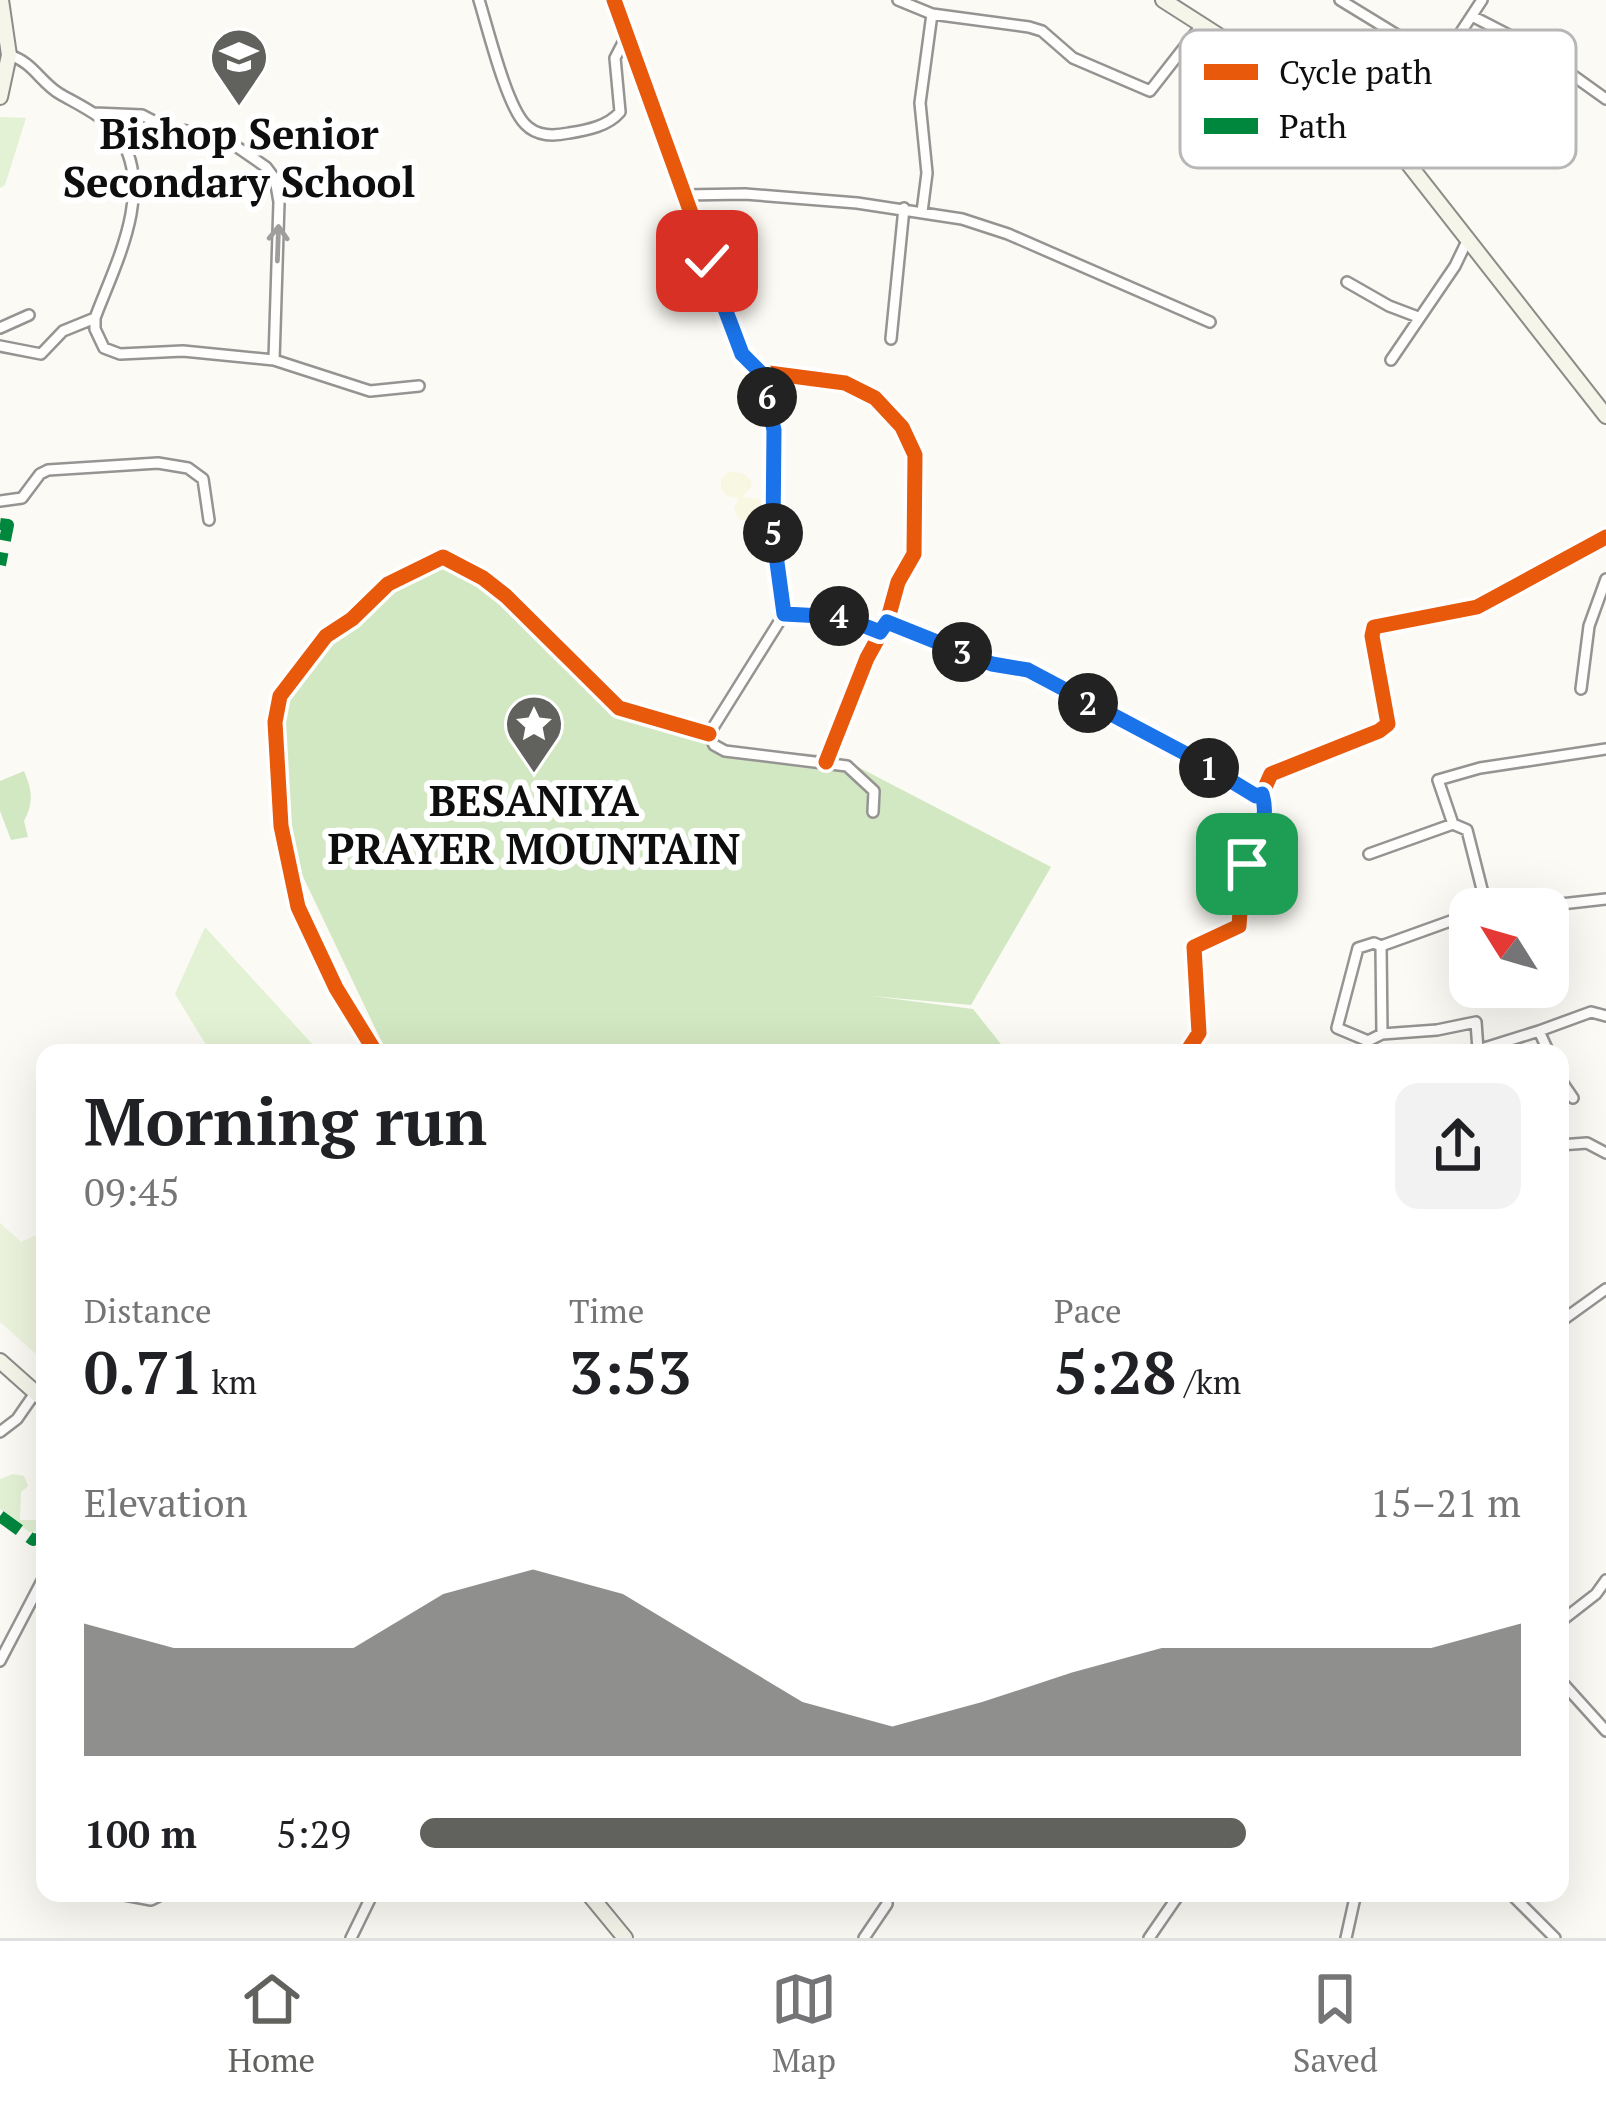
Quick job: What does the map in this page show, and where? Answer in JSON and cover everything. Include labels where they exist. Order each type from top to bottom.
[{"type":"street","points":[[1,0],[9,55],[1,95]]},
{"type":"street","points":[[479,0],[521,117],[537,132],[552,136],[585,131],[613,121],[620,112],[615,58],[626,35]]},
{"type":"street","points":[[614,0],[742,354],[760,372],[774,430],[773,533],[784,614],[709,734]]},
{"type":"street","points":[[898,0],[932,14],[1042,31],[1073,58],[1150,91],[1180,53]]},
{"type":"street","points":[[1163,0],[1204,30]]},
{"type":"street","points":[[1340,0],[1389,30]]},
{"type":"street","points":[[1462,30],[1482,0]]},
{"type":"street","points":[[922,212],[927,173],[920,103],[932,14]]},
{"type":"street","points":[[1472,16],[1498,30]]},
{"type":"street","points":[[9,55],[33,66],[49,86],[94,113],[118,134],[127,152],[132,201],[95,318],[98,340],[111,352],[183,351],[274,360],[370,391],[419,386]]},
{"type":"street","points":[[1576,78],[1606,99]]},
{"type":"street","points":[[94,113],[142,115],[165,128],[224,138],[266,167],[275,179],[279,202],[274,360]]},
{"type":"street","points":[[1412,168],[1606,416]]},
{"type":"street","points":[[684,195],[745,194],[904,208],[990,227],[1210,322]]},
{"type":"street","points":[[891,339],[904,208]]},
{"type":"street","points":[[1391,359],[1455,266],[1468,238]]},
{"type":"street","points":[[1347,282],[1418,316]]},
{"type":"street","points":[[0,328],[29,315]]},
{"type":"street","points":[[0,346],[41,354],[64,331],[95,318]]},
{"type":"street","points":[[760,372],[855,386],[888,408],[911,444],[917,482],[914,554],[898,582],[884,627],[826,762]]},
{"type":"street","points":[[0,501],[22,498],[48,470],[176,464],[203,479],[209,520]]},
{"type":"street","points":[[1192,1044],[1199,1033],[1194,947],[1239,926],[1247,864],[1264,824],[1267,808],[1262,794],[1271,774],[1388,724],[1374,627],[1493,601],[1606,537]]},
{"type":"street","points":[[369,1044],[318,953],[291,885],[281,826],[275,722],[280,696],[326,636],[352,619],[388,584],[443,557],[506,596],[619,708],[709,734],[724,751],[847,766],[874,791],[873,812]]},
{"type":"street","points":[[1582,689],[1588,626],[1606,579]]},
{"type":"street","points":[[784,614],[842,617],[992,664],[1028,670],[1256,796],[1262,794]]},
{"type":"street","points":[[1453,824],[1438,781],[1480,768],[1606,748]]},
{"type":"street","points":[[1369,854],[1453,824],[1467,830],[1482,888]]},
{"type":"street","points":[[1569,903],[1606,899]]},
{"type":"street","points":[[1449,922],[1381,946],[1358,948],[1337,1028],[1368,1041],[1382,1034],[1476,1022],[1478,1044]]},
{"type":"street","points":[[1381,946],[1382,1034]]},
{"type":"street","points":[[1497,1044],[1591,1012],[1606,1016]]},
{"type":"street","points":[[1539,1031],[1545,1044]]},
{"type":"street","points":[[1569,1091],[1574,1098]]},
{"type":"street","points":[[1569,1144],[1587,1142],[1606,1153]]},
{"type":"street","points":[[1569,1316],[1606,1289]]},
{"type":"street","points":[[0,1361],[36,1393]]},
{"type":"street","points":[[0,1432],[36,1401]]},
{"type":"street","points":[[1569,1615],[1606,1580]]},
{"type":"street","points":[[0,1661],[36,1603]]},
{"type":"street","points":[[1569,1691],[1606,1731]]},
{"type":"street","points":[[351,1938],[369,1902]]},
{"type":"street","points":[[596,1902],[626,1938]]},
{"type":"street","points":[[864,1938],[887,1902]]},
{"type":"street","points":[[1149,1938],[1174,1902]]},
{"type":"street","points":[[1346,1938],[1354,1902]]},
{"type":"street","points":[[1519,1902],[1555,1938]]},
{"type":"green space","points":[[0,117],[26,118],[5,185],[0,188]]},
{"type":"green space","points":[[729,472],[751,480],[742,497],[759,499],[767,508],[758,523],[738,519],[734,508],[739,498],[721,489],[721,479]]},
{"type":"green space","points":[[443,557],[650,719],[721,747],[837,756],[1051,867],[971,1005],[872,996],[973,1009],[1001,1044],[383,1044],[277,822],[281,821],[280,696],[326,636],[388,583]]},
{"type":"green space","points":[[24,771],[31,796],[24,821],[28,837],[11,840],[0,811],[0,781]]},
{"type":"green space","points":[[205,927],[313,1044],[206,1044],[175,994]]},
{"type":"green space","points":[[0,1223],[21,1242],[36,1235],[36,1354],[0,1322]]},
{"type":"green space","points":[[24,1476],[28,1486],[21,1492],[20,1520],[36,1520],[36,1531],[29,1532],[0,1509],[0,1479]]},
{"type":"marked path","points":[[0,524],[8,525],[0,565]]},
{"type":"marked path","points":[[0,1516],[36,1539]]},
{"type":"cycle path","points":[[614,0],[742,354],[761,372],[845,383],[875,398],[902,427],[915,455],[914,554],[898,582],[887,622],[867,658],[826,762]]},
{"type":"cycle path","points":[[1192,1044],[1199,1033],[1194,947],[1239,926],[1245,875],[1263,823],[1262,794],[1271,774],[1388,724],[1374,627],[1477,607],[1606,537]]},
{"type":"cycle path","points":[[370,1044],[336,988],[298,907],[281,826],[275,722],[280,696],[326,636],[352,619],[388,584],[443,557],[506,596],[619,708],[709,734]]},
{"type":"place","name":"Bishop Senior Secondary School","points":[[239,108]]},
{"type":"place","name":"BESANIYA PRAYER MOUNTAIN","points":[[534,775]]},
{"type":"route","points":[[707,261],[742,354],[760,372],[774,430],[773,533],[784,614],[821,613],[880,632],[887,622],[992,664],[1028,670],[1256,796],[1262,794],[1267,808],[1264,824],[1247,864]]}]
